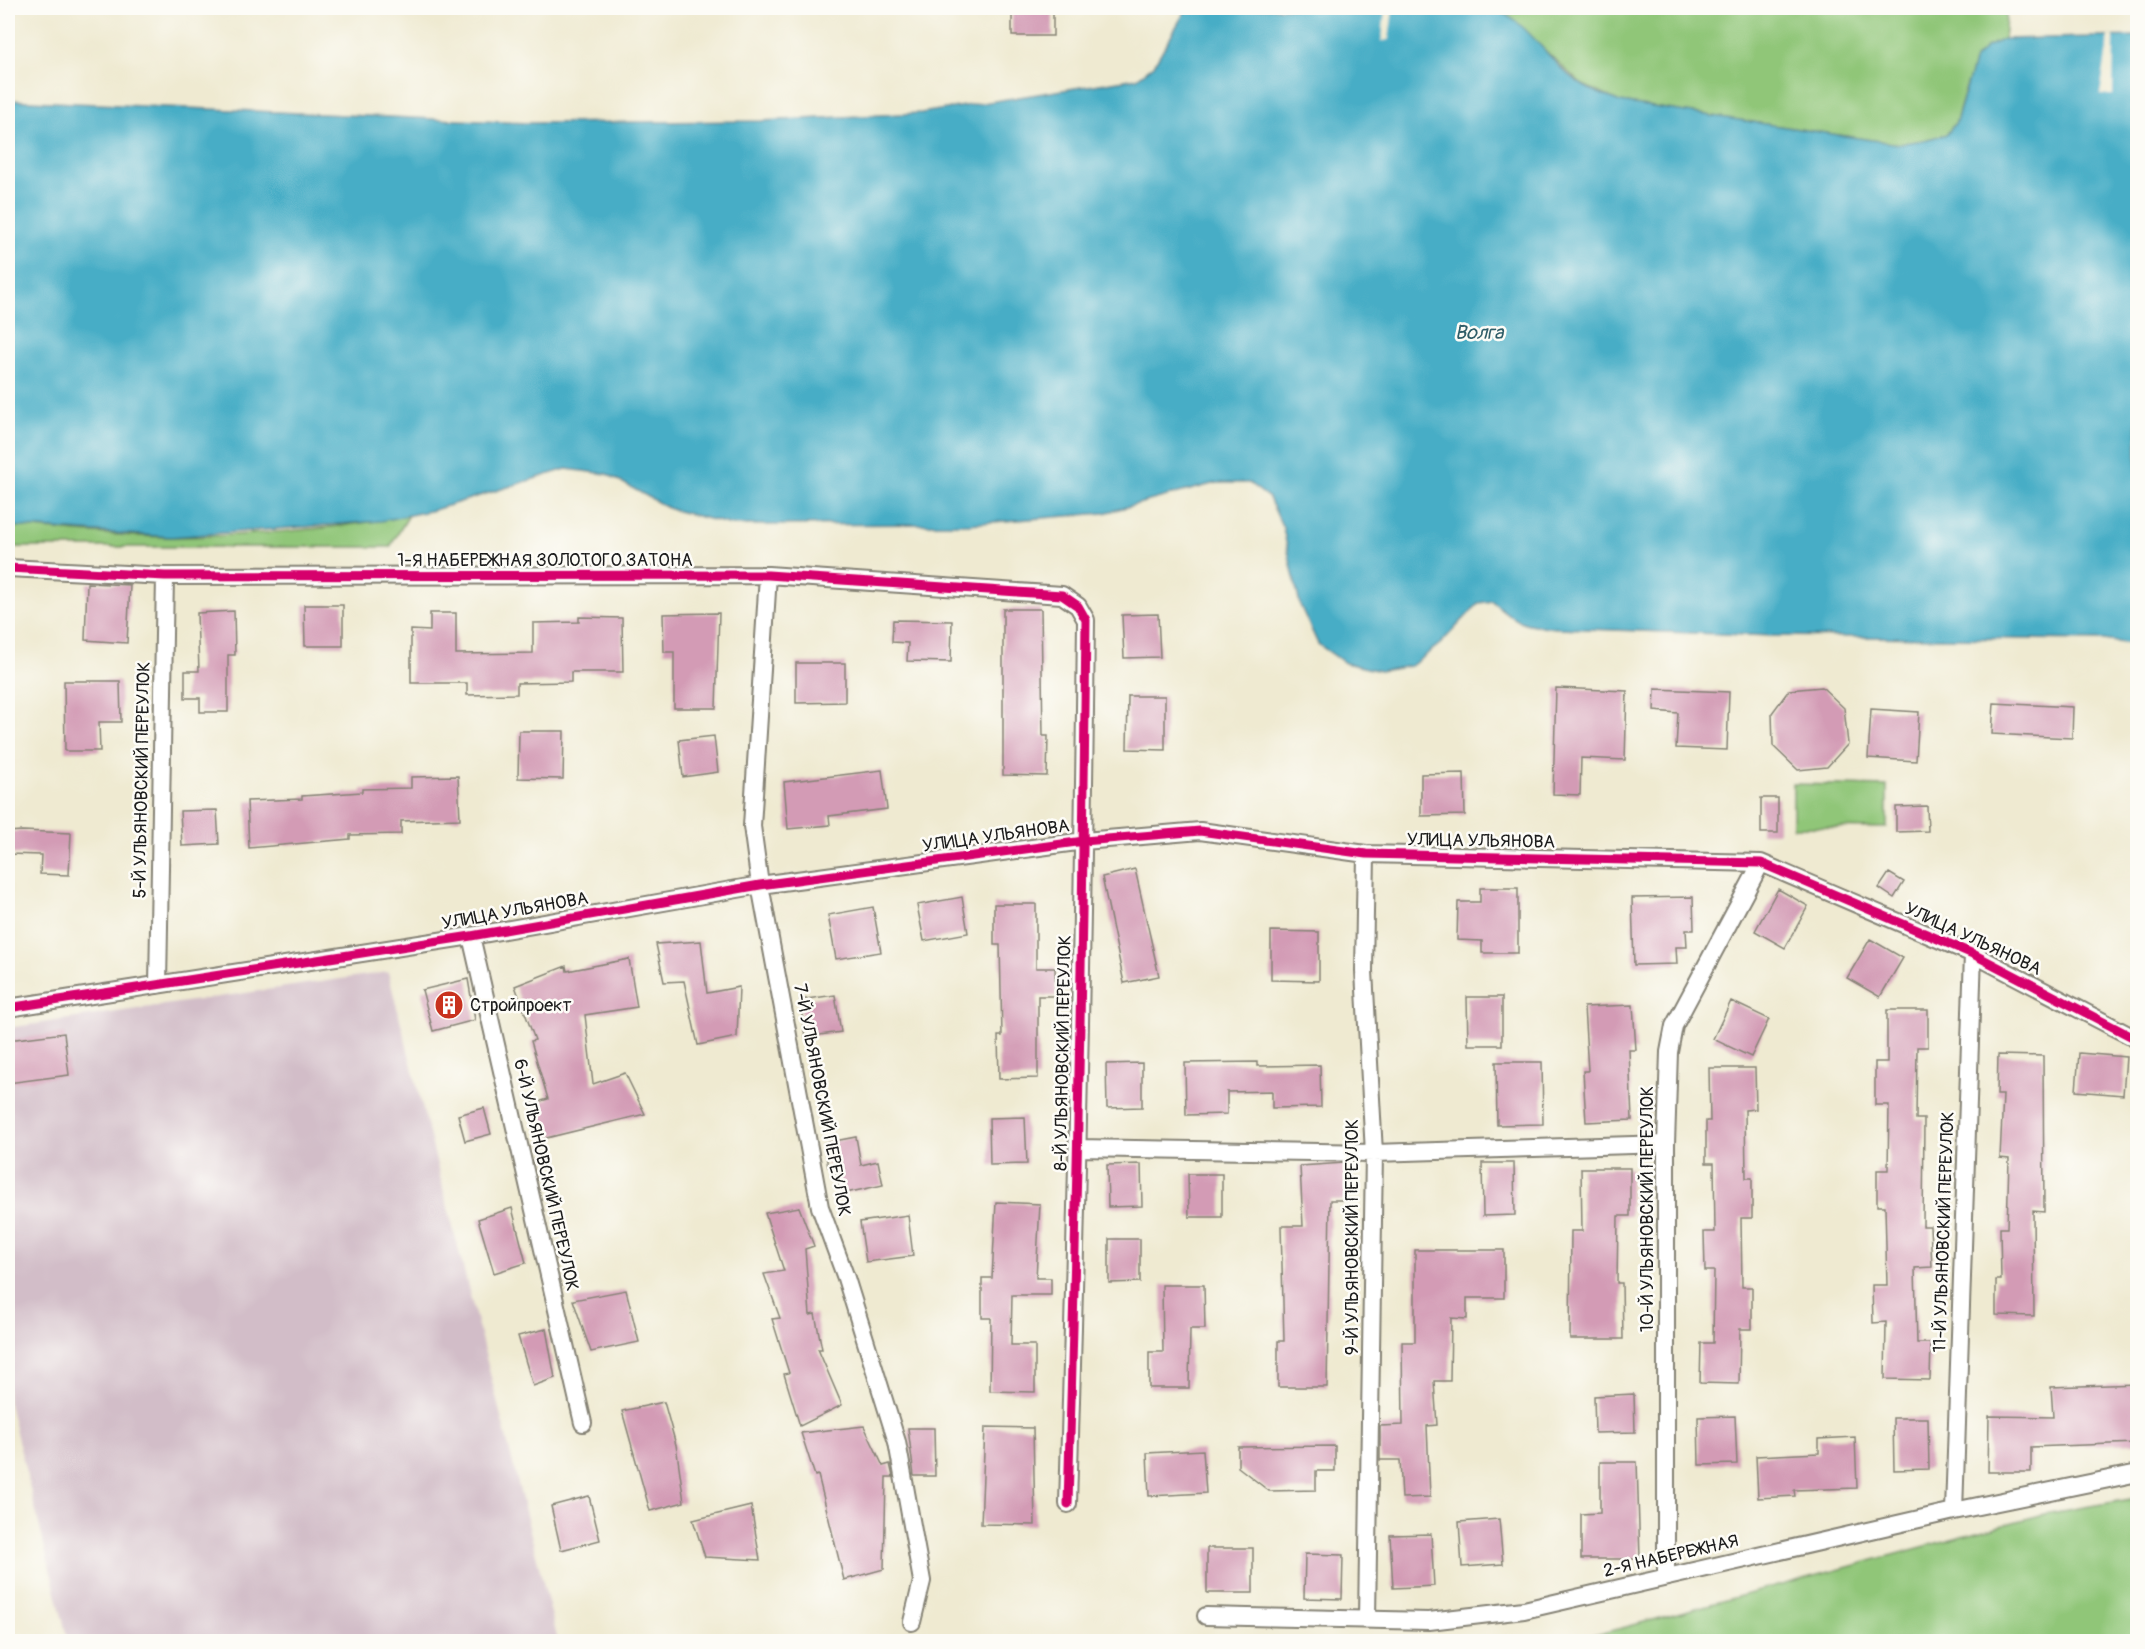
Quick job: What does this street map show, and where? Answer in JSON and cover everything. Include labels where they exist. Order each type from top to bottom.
[{"type":"street","name":"1-Я НАБЕРЕЖНАЯ ЗОЛОТОГО ЗАТОНА","points":[[8,567],[165,576],[768,575],[1062,595],[1078,606]]},
{"type":"street","name":"7-Й УЛЬЯНОВСКИЙ ПЕРЕУЛОК","points":[[768,575],[752,826],[760,885],[820,1207],[846,1278],[897,1442],[922,1581],[912,1622]]},
{"type":"street","name":"5-Й УЛЬЯНОВСКИЙ ПЕРЕУЛОК","points":[[158,985],[165,576]]},
{"type":"street","name":"8-Й УЛЬЯНОВСКИЙ ПЕРЕУЛОК","points":[[1068,1503],[1084,841],[1086,620],[1078,606]]},
{"type":"street","name":"УЛИЦА УЛЬЯНОВА","points":[[8,1008],[471,936],[760,885],[1084,841],[1200,831],[1366,854],[1761,863],[1973,954],[2138,1040]]},
{"type":"street","name":"9-Й УЛЬЯНОВСКИЙ ПЕРЕУЛОК","points":[[1366,854],[1364,971],[1374,1153],[1367,1619]]},
{"type":"street","name":"10-Й УЛЬЯНОВСКИЙ ПЕРЕУЛОК","points":[[1666,1577],[1666,1144],[1669,1052],[1674,1026],[1761,863]]},
{"type":"street","name":"6-Й УЛЬЯНОВСКИЙ ПЕРЕУЛОК","points":[[471,936],[584,1423]]},
{"type":"street","name":"11-Й УЛЬЯНОВСКИЙ ПЕРЕУЛОК","points":[[1954,1511],[1973,954]]},
{"type":"street","points":[[1078,1148],[1374,1153],[1666,1144]]},
{"type":"street","name":"2-Я НАБЕРЕЖНАЯ","points":[[1206,1616],[1429,1621],[1524,1610],[1954,1511],[2138,1473]]},
{"type":"shaded area","points":[[388,972],[558,1641],[68,1641],[8,1400],[8,1028]]},
{"type":"green space","points":[[1491,8],[2007,8],[2004,39],[1986,47],[1967,84],[1956,122],[1947,134],[1898,144],[1620,102],[1581,84],[1503,11]]},
{"type":"green space","points":[[409,515],[390,547],[8,547],[8,526],[172,537],[322,528]]},
{"type":"green space","points":[[1793,784],[1887,786],[1887,828],[1793,827]]},
{"type":"green space","points":[[2137,1498],[2137,1641],[1574,1641],[2044,1514]]},
{"type":"water","name":"Волга","points":[[1187,8],[1491,8],[1517,22],[1559,66],[1582,85],[1620,102],[1898,144],[1947,134],[1956,122],[1975,59],[1986,47],[2004,39],[2137,36],[2137,645],[2103,640],[1774,636],[1558,628],[1522,622],[1492,601],[1479,603],[1440,644],[1411,666],[1380,671],[1345,663],[1318,644],[1300,605],[1283,528],[1269,498],[1249,483],[1216,483],[1104,513],[968,524],[732,525],[670,509],[607,474],[566,469],[434,510],[381,521],[171,537],[8,526],[8,100],[528,123],[761,121],[921,113],[1137,78],[1154,65]]},
{"type":"pier","points":[[1385,8],[1393,8],[1389,40],[1382,41]]},
{"type":"pier","points":[[2109,36],[2114,36],[2113,95],[2100,95]]},
{"type":"building","points":[[1012,8],[1053,8],[1053,36],[1012,36]]},
{"type":"building","points":[[87,583],[130,585],[127,643],[85,640]]},
{"type":"building","points":[[304,605],[343,605],[343,646],[305,646]]},
{"type":"building","points":[[1003,609],[1041,609],[1043,736],[1048,736],[1047,776],[1003,775]]},
{"type":"building","points":[[234,611],[235,655],[228,655],[228,712],[200,712],[200,698],[185,698],[185,671],[199,671],[197,613]]},
{"type":"building","points":[[430,613],[456,613],[456,654],[533,653],[533,623],[579,622],[579,617],[622,618],[623,672],[571,672],[571,682],[517,683],[517,694],[467,695],[467,683],[411,683],[411,630],[430,631]]},
{"type":"building","points":[[719,613],[716,708],[674,708],[674,652],[664,652],[663,614]]},
{"type":"building","points":[[1158,614],[1160,657],[1124,658],[1122,615]]},
{"type":"building","points":[[893,620],[952,621],[951,662],[907,661],[908,643],[892,642]]},
{"type":"building","points":[[796,663],[845,663],[845,702],[796,703]]},
{"type":"building","points":[[64,681],[120,681],[121,722],[99,722],[100,751],[65,751]]},
{"type":"building","points":[[1822,687],[1844,708],[1848,744],[1827,767],[1798,770],[1773,746],[1772,713],[1789,690]]},
{"type":"building","points":[[1556,688],[1627,691],[1625,760],[1581,758],[1580,795],[1553,794]]},
{"type":"building","points":[[1655,689],[1729,692],[1727,750],[1676,748],[1678,713],[1654,711]]},
{"type":"building","points":[[1128,696],[1165,696],[1165,750],[1127,749]]},
{"type":"building","points":[[1994,703],[2073,707],[2072,738],[1992,734]]},
{"type":"building","points":[[1871,709],[1919,712],[1916,761],[1868,758]]},
{"type":"building","points":[[519,731],[564,731],[563,779],[518,778]]},
{"type":"building","points":[[714,736],[718,772],[683,777],[679,740]]},
{"type":"building","points":[[882,770],[887,809],[829,816],[830,825],[788,829],[784,782]]},
{"type":"building","points":[[1464,773],[1465,815],[1421,816],[1421,774]]},
{"type":"building","points":[[458,776],[460,819],[401,821],[401,834],[350,835],[350,839],[249,848],[247,801],[302,799],[302,796],[362,792],[362,789],[411,788],[411,777]]},
{"type":"building","points":[[1761,798],[1778,798],[1778,833],[1761,833]]},
{"type":"building","points":[[1927,806],[1928,831],[1896,832],[1896,807]]},
{"type":"building","points":[[217,810],[219,844],[182,846],[180,811]]},
{"type":"building","points":[[8,832],[71,833],[69,875],[40,874],[41,855],[8,854]]},
{"type":"building","points":[[1135,869],[1159,976],[1124,983],[1102,877]]},
{"type":"building","points":[[1889,873],[1904,882],[1894,898],[1879,888]]},
{"type":"building","points":[[1480,888],[1518,888],[1518,953],[1482,953],[1482,941],[1457,940],[1458,902],[1480,902]]},
{"type":"building","points":[[1778,889],[1808,906],[1785,948],[1755,931]]},
{"type":"building","points":[[962,897],[968,933],[924,941],[917,905]]},
{"type":"building","points":[[1693,897],[1694,930],[1686,930],[1687,947],[1676,947],[1677,964],[1634,965],[1632,898]]},
{"type":"building","points":[[994,904],[1036,904],[1036,968],[1055,968],[1056,996],[1038,996],[1038,1078],[999,1079],[998,1036],[1002,1036],[1000,945],[994,945]]},
{"type":"building","points":[[873,907],[881,952],[836,959],[828,915]]},
{"type":"building","points":[[1271,931],[1319,932],[1319,981],[1271,980]]},
{"type":"building","points":[[1870,939],[1903,958],[1880,997],[1847,978]]},
{"type":"building","points":[[701,941],[707,993],[739,987],[737,1037],[698,1045],[684,981],[664,982],[656,944]]},
{"type":"building","points":[[629,959],[637,1007],[585,1015],[593,1084],[625,1073],[645,1114],[542,1139],[531,1104],[548,1099],[531,1041],[535,1040],[515,986],[566,966],[567,971]]},
{"type":"building","name":"Стройпроект","points":[[468,979],[475,1020],[433,1031],[422,990]]},
{"type":"building","points":[[835,995],[841,1032],[805,1037],[800,1000]]},
{"type":"building","points":[[1467,997],[1502,997],[1502,1045],[1468,1045]]},
{"type":"building","points":[[1731,1001],[1769,1019],[1751,1057],[1713,1039]]},
{"type":"building","points":[[1633,1005],[1636,1050],[1629,1050],[1632,1120],[1586,1122],[1583,1071],[1588,1071],[1584,1007]]},
{"type":"building","points":[[1887,1010],[1928,1010],[1928,1047],[1917,1047],[1916,1119],[1924,1119],[1923,1226],[1930,1226],[1932,1267],[1915,1268],[1917,1343],[1931,1343],[1930,1380],[1885,1379],[1886,1322],[1873,1323],[1872,1285],[1887,1285],[1885,1206],[1877,1206],[1877,1170],[1888,1170],[1889,1105],[1875,1105],[1875,1062],[1887,1062]]},
{"type":"building","points":[[64,1033],[69,1075],[8,1083],[8,1040]]},
{"type":"building","points":[[2079,1053],[2126,1057],[2123,1095],[2076,1091]]},
{"type":"building","points":[[1998,1055],[2043,1056],[2044,1212],[2033,1211],[2034,1316],[1996,1315],[1996,1280],[2001,1280],[2000,1228],[2007,1228],[2009,1159],[2000,1158],[2003,1095],[1997,1095]]},
{"type":"building","points":[[1257,1062],[1257,1066],[1320,1065],[1321,1107],[1272,1108],[1272,1091],[1227,1092],[1227,1114],[1186,1115],[1185,1063]]},
{"type":"building","points":[[1496,1062],[1542,1062],[1543,1124],[1497,1125]]},
{"type":"building","points":[[1142,1063],[1142,1107],[1107,1108],[1106,1064]]},
{"type":"building","points":[[1709,1068],[1755,1068],[1756,1109],[1745,1110],[1746,1178],[1752,1178],[1752,1218],[1741,1218],[1742,1287],[1752,1287],[1752,1329],[1740,1329],[1739,1384],[1700,1383],[1701,1343],[1713,1343],[1714,1271],[1705,1271],[1704,1232],[1715,1232],[1714,1163],[1706,1163],[1706,1121],[1710,1121]]},
{"type":"building","points":[[484,1108],[491,1134],[465,1141],[458,1115]]},
{"type":"building","points":[[1025,1117],[1027,1164],[990,1165],[989,1118]]},
{"type":"building","points":[[856,1137],[861,1165],[878,1161],[883,1185],[841,1194],[835,1166],[828,1167],[824,1143]]},
{"type":"building","points":[[1345,1163],[1346,1200],[1330,1200],[1327,1387],[1278,1387],[1278,1341],[1284,1341],[1281,1226],[1303,1226],[1300,1166]]},
{"type":"building","points":[[1482,1163],[1514,1163],[1515,1215],[1483,1216]]},
{"type":"building","points":[[1141,1164],[1142,1206],[1108,1207],[1107,1165]]},
{"type":"building","points":[[1581,1168],[1630,1168],[1630,1216],[1618,1216],[1617,1283],[1622,1283],[1623,1339],[1570,1339],[1571,1231],[1582,1231]]},
{"type":"building","points":[[1188,1174],[1222,1174],[1222,1217],[1189,1217]]},
{"type":"building","points":[[996,1202],[1040,1204],[1036,1278],[1051,1278],[1051,1295],[1012,1295],[1011,1345],[1035,1345],[1035,1392],[990,1391],[991,1318],[982,1318],[982,1278],[992,1278]]},
{"type":"building","points":[[799,1207],[814,1246],[805,1249],[810,1315],[815,1314],[822,1349],[818,1349],[842,1405],[800,1426],[784,1374],[789,1373],[772,1319],[780,1318],[764,1274],[784,1271],[765,1213]]},
{"type":"building","points":[[512,1208],[526,1263],[494,1273],[478,1219]]},
{"type":"building","points":[[908,1215],[913,1256],[866,1262],[860,1222]]},
{"type":"building","points":[[1109,1239],[1140,1239],[1140,1282],[1109,1283]]},
{"type":"building","points":[[1415,1250],[1504,1250],[1504,1298],[1467,1298],[1467,1319],[1451,1318],[1450,1381],[1434,1381],[1437,1425],[1427,1426],[1430,1497],[1402,1498],[1400,1460],[1380,1460],[1380,1426],[1403,1425],[1402,1342],[1415,1342]]},
{"type":"building","points":[[1162,1285],[1204,1285],[1205,1329],[1190,1329],[1189,1388],[1149,1388],[1149,1352],[1163,1352]]},
{"type":"building","points":[[626,1290],[639,1342],[591,1352],[573,1300]]},
{"type":"building","points":[[546,1329],[555,1378],[533,1386],[518,1336]]},
{"type":"building","points":[[2138,1384],[2138,1443],[2031,1447],[2031,1472],[1988,1472],[1989,1416],[2053,1417],[2051,1387]]},
{"type":"building","points":[[1634,1394],[1635,1432],[1595,1433],[1594,1396]]},
{"type":"building","points":[[664,1402],[676,1445],[684,1502],[650,1511],[622,1411]]},
{"type":"building","points":[[1735,1416],[1737,1464],[1699,1465],[1698,1417]]},
{"type":"building","points":[[1893,1418],[1928,1418],[1929,1469],[1894,1470]]},
{"type":"building","points":[[864,1426],[883,1466],[890,1464],[893,1477],[886,1477],[884,1569],[844,1580],[818,1475],[815,1476],[801,1433]]},
{"type":"building","points":[[985,1427],[1033,1428],[1035,1525],[981,1524]]},
{"type":"building","points":[[908,1428],[934,1428],[935,1476],[914,1476]]},
{"type":"building","points":[[1855,1437],[1857,1488],[1794,1490],[1795,1496],[1758,1498],[1756,1456],[1819,1453],[1819,1439]]},
{"type":"building","points":[[1335,1446],[1335,1471],[1316,1471],[1316,1490],[1269,1491],[1238,1467],[1238,1447]]},
{"type":"building","points":[[1203,1450],[1206,1493],[1149,1496],[1147,1453]]},
{"type":"building","points":[[1600,1462],[1637,1462],[1640,1559],[1581,1559],[1581,1514],[1600,1513]]},
{"type":"building","points":[[589,1496],[600,1540],[561,1550],[551,1506]]},
{"type":"building","points":[[751,1506],[760,1560],[705,1557],[693,1520]]},
{"type":"building","points":[[1499,1519],[1503,1564],[1462,1567],[1459,1522]]},
{"type":"building","points":[[1431,1534],[1434,1586],[1393,1588],[1390,1535]]},
{"type":"building","points":[[1207,1548],[1253,1548],[1253,1593],[1207,1593]]},
{"type":"building","points":[[1305,1554],[1343,1555],[1342,1599],[1304,1598]]},
{"type":"cycle path","points":[[8,568],[165,576],[768,575],[1062,595],[1078,606],[1086,620],[1079,1062],[1068,1504]]},
{"type":"cycle path","points":[[8,1008],[471,936],[760,885],[1084,841],[1200,831],[1366,854],[1761,863],[1973,954],[2138,1040]]},
{"type":"place","name":"Стройпроект","points":[[449,1005]]}]
